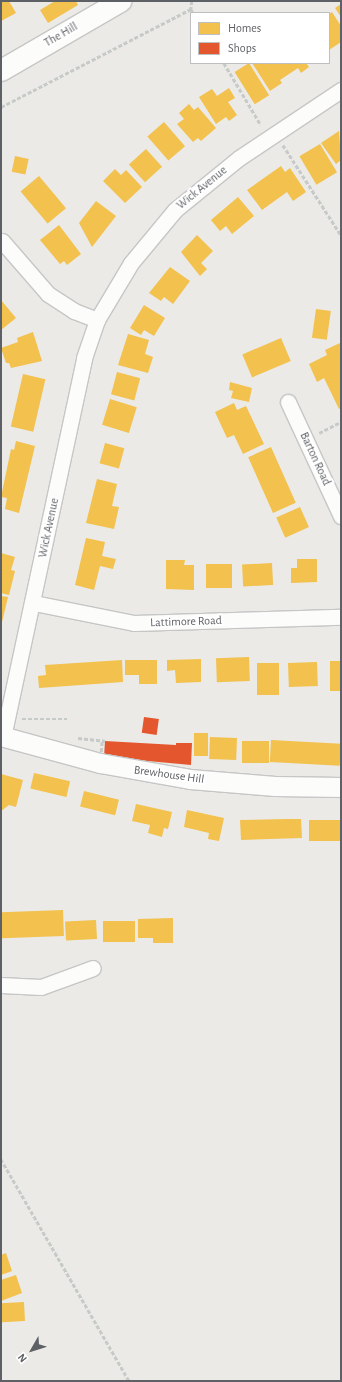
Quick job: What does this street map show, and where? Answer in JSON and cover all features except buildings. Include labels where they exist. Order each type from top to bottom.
[{"type":"main road","name":"The Hill","points":[[1,70],[120,1]]},
{"type":"street","name":"Wick Avenue","points":[[2,736],[8,718],[34,603],[84,358],[96,320],[131,263],[175,210],[239,158],[341,90]]},
{"type":"street","points":[[2,241],[48,294],[74,311],[96,320]]},
{"type":"street","name":"Barton Road","points":[[288,402],[341,516]]},
{"type":"street","name":"Lattimore Road","points":[[34,603],[134,623],[341,617]]},
{"type":"street","name":"Brewhouse Hill","points":[[2,736],[100,763],[190,779],[275,786],[341,787]]},
{"type":"street","points":[[1,985],[41,987],[93,968]]},
{"type":"path","points":[[192,1],[191,8],[193,12]]},
{"type":"path","points":[[1,107],[191,8]]},
{"type":"path","points":[[225,64],[264,128],[276,134],[341,236]]},
{"type":"path","points":[[306,439],[341,422]]},
{"type":"path","points":[[8,718],[67,719]]},
{"type":"path","points":[[81,738],[103,741],[101,752]]},
{"type":"path","points":[[1,1159],[128,1381]]}]
